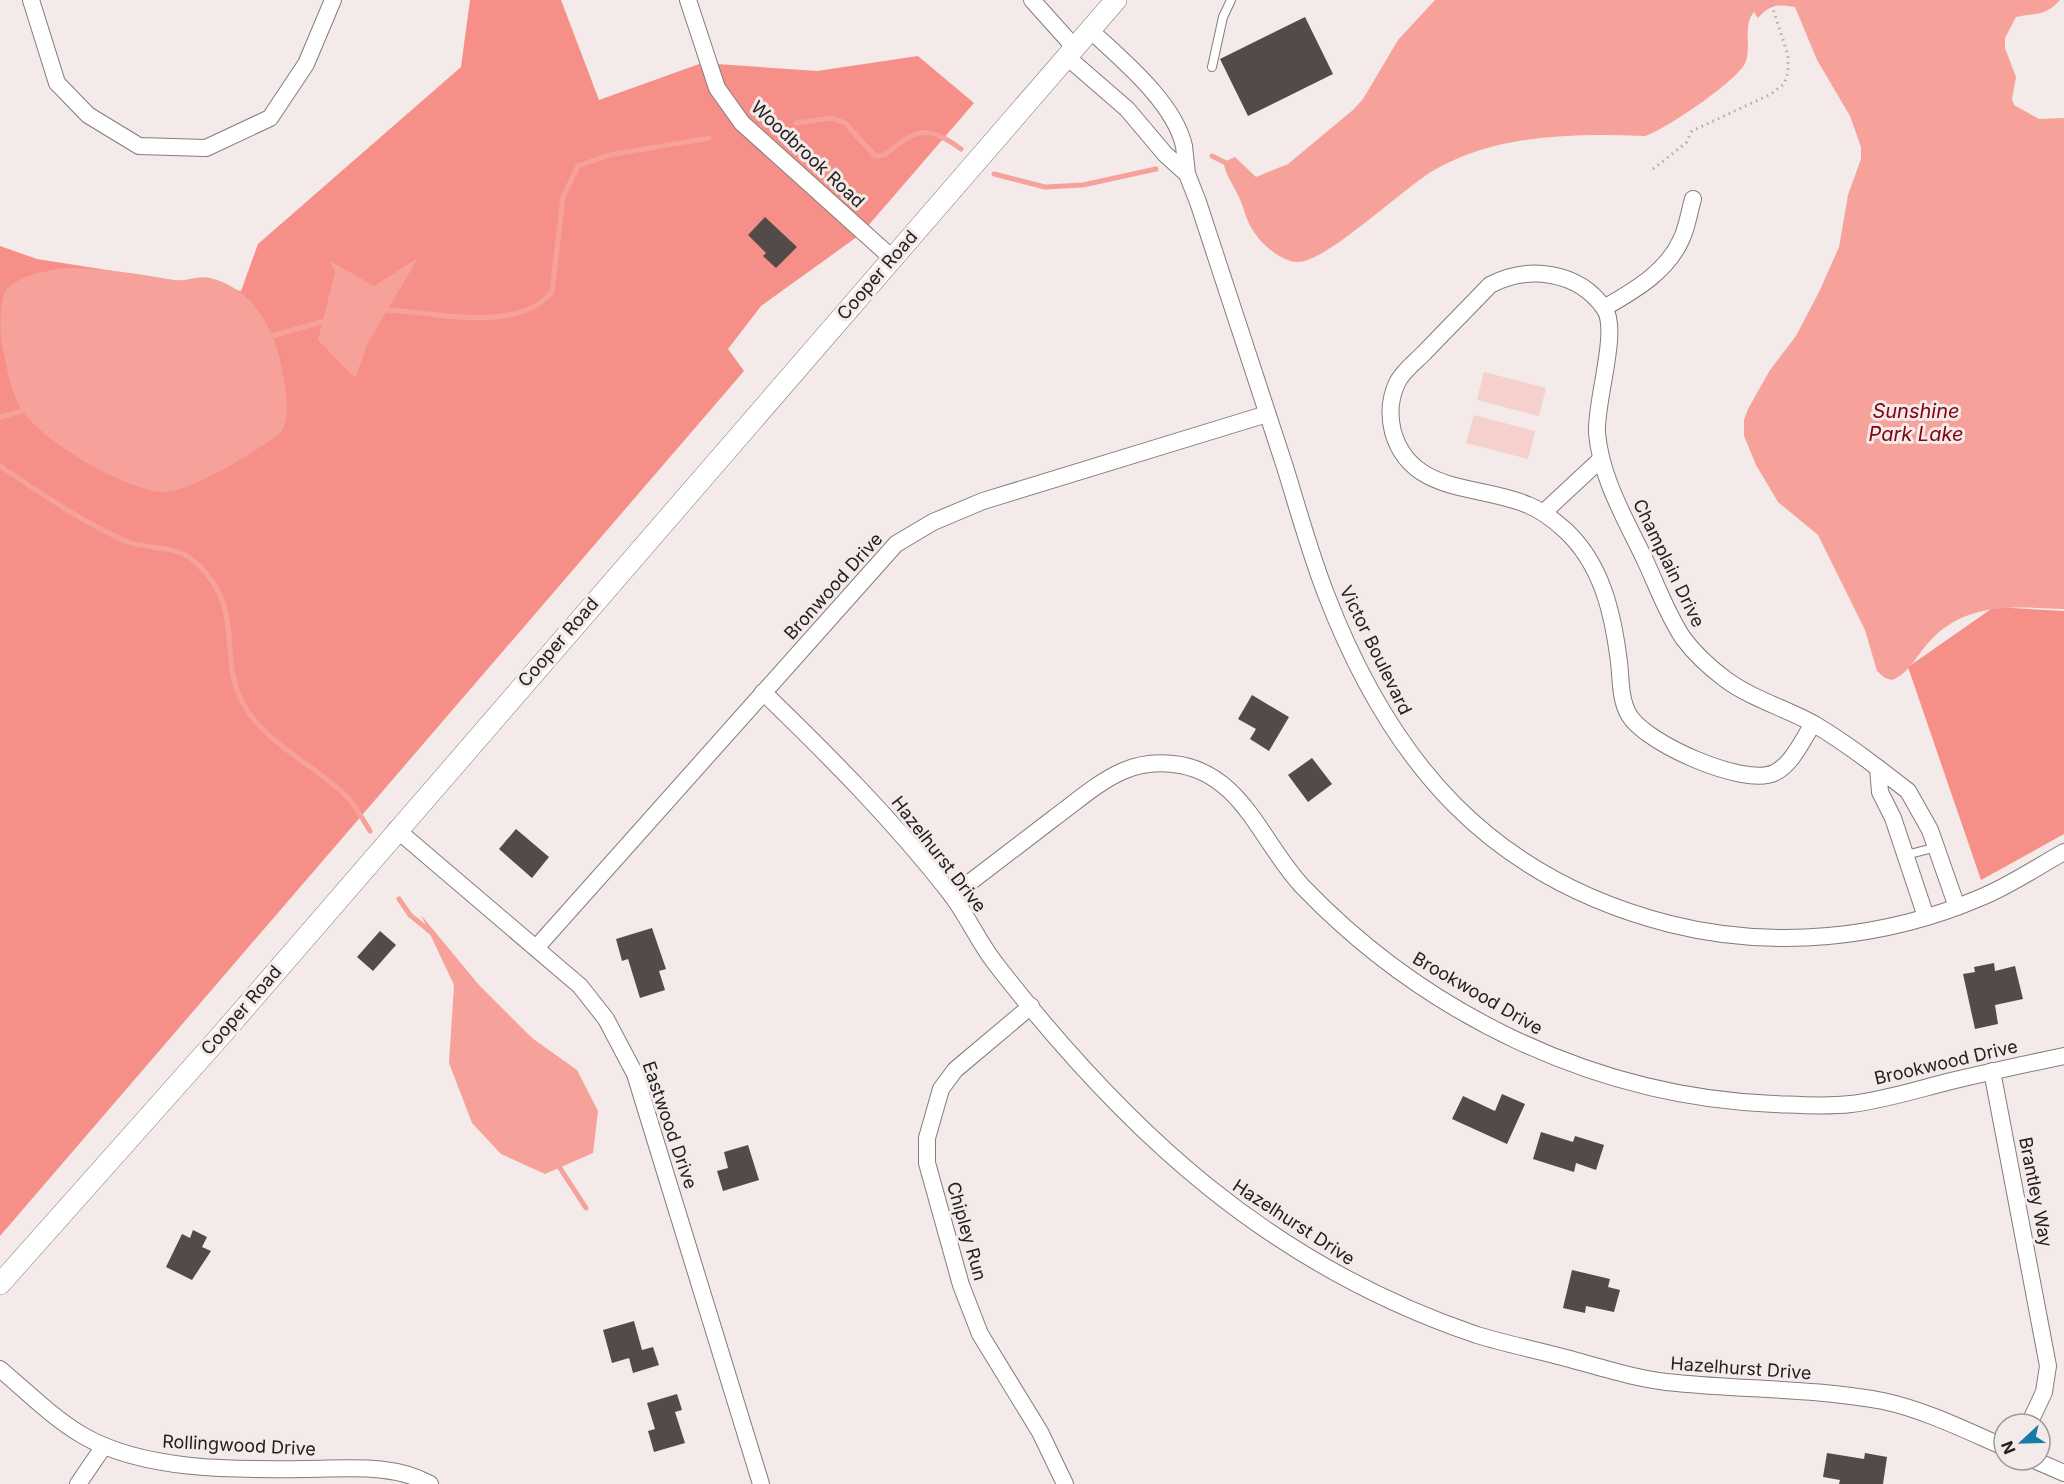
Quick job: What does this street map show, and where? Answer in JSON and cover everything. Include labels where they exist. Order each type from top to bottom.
[{"type":"street","points":[[31,0],[57,83],[88,116],[139,146],[206,148],[270,118],[306,64],[333,0]]},
{"type":"street","name":"Woodbrook Road","points":[[688,0],[717,88],[742,123],[892,258]]},
{"type":"street","name":"Victor Boulevard","points":[[1032,0],[1071,52],[1134,115],[1165,154],[1187,174]]},
{"type":"street","name":"Cooper Road","points":[[0,1284],[224,1032],[396,829],[1116,0]]},
{"type":"street","name":"Victor Boulevard","points":[[1090,30],[1143,81],[1164,108],[1183,144],[1187,174],[1326,594],[1374,698],[1397,737],[1428,777],[1456,809],[1492,841],[1534,868],[1613,906],[1654,920],[1716,933],[1776,938],[1836,936],[1926,917],[1985,896],[2064,852]]},
{"type":"street","points":[[1693,199],[1681,242],[1653,276],[1633,292],[1604,308],[1589,293],[1562,278],[1537,273],[1509,276],[1490,285],[1403,375],[1394,391],[1390,408],[1393,432],[1407,461],[1418,472],[1445,484],[1504,497],[1544,512],[1568,532],[1604,589],[1616,634],[1625,708],[1629,717],[1645,733],[1659,742],[1724,769],[1758,776],[1773,774],[1781,769],[1813,724]]},
{"type":"street","name":"Champlain Drive","points":[[1604,308],[1611,334],[1598,403],[1597,432],[1601,459],[1610,486],[1665,605],[1683,638],[1699,657],[1740,689],[1813,724],[1908,791],[1930,830],[1957,907]]},
{"type":"street","name":"Bronwood Drive","points":[[536,948],[896,544],[933,522],[983,501],[1267,414]]},
{"type":"street","points":[[1544,512],[1601,459]]},
{"type":"street","name":"Hazelhurst Drive","points":[[763,692],[878,806],[952,896],[993,960],[1110,1099],[1161,1149],[1211,1191],[1329,1271],[1389,1300],[1478,1335],[1639,1378],[1676,1383],[1849,1395],[1928,1415],[1992,1442]]},
{"type":"street","name":"Brookwood Drive","points":[[952,896],[1096,786],[1123,771],[1149,763],[1194,767],[1216,777],[1233,792],[1303,887],[1377,954],[1416,984],[1519,1043],[1568,1064],[1652,1088],[1740,1102],[1825,1106],[1894,1096],[1992,1071],[2064,1056]]},
{"type":"street","points":[[1878,768],[1880,792],[1893,818],[1926,917]]},
{"type":"street","name":"Eastwood Drive","points":[[396,829],[580,986],[606,1019],[635,1074],[761,1484]]},
{"type":"street","name":"Chipley Run","points":[[1030,1006],[955,1071],[941,1089],[927,1138],[927,1163],[962,1284],[980,1334],[1040,1432],[1065,1484]]},
{"type":"street","name":"Brantley Way","points":[[1992,1071],[2048,1366],[2043,1392],[2034,1412]]},
{"type":"street","name":"Rollingwood Drive","points":[[0,1369],[80,1434],[104,1446],[154,1460],[193,1466],[398,1471],[430,1484]]},
{"type":"street","points":[[78,1484],[104,1446]]},
{"type":"lane","points":[[1212,67],[1223,16],[1231,0]]},
{"type":"lane","points":[[1906,855],[1937,847]]},
{"type":"path","points":[[1653,169],[1686,143],[1692,131],[1762,99],[1782,86],[1788,73],[1789,61],[1770,0]]},
{"type":"shaded area","points":[[470,0],[561,0],[599,100],[702,63],[817,71],[918,56],[974,103],[861,234],[761,306],[728,349],[744,371],[0,1236],[0,246],[37,259],[241,291],[258,244],[461,67]]},
{"type":"shaded area","points":[[1484,372],[1546,388],[1539,416],[1477,400]]},
{"type":"shaded area","points":[[1474,415],[1535,431],[1528,459],[1466,443]]},
{"type":"shaded area","points":[[1994,607],[2064,611],[2064,834],[1981,880],[1908,667]]},
{"type":"water","name":"Sunshine Park Lake","points":[[1435,0],[2060,0],[2044,12],[2016,17],[2005,38],[2005,48],[2016,77],[2012,99],[2014,105],[2039,119],[2064,118],[2064,609],[1992,609],[1959,619],[1944,628],[1930,641],[1913,663],[1898,677],[1892,680],[1885,678],[1877,671],[1865,630],[1818,535],[1778,502],[1756,465],[1744,436],[1744,420],[1770,370],[1796,336],[1819,292],[1839,247],[1848,195],[1861,159],[1861,147],[1850,116],[1817,60],[1795,7],[1775,6],[1766,10],[1758,18],[1754,12],[1748,29],[1746,61],[1741,69],[1731,80],[1684,115],[1645,136],[1592,135],[1538,138],[1485,149],[1460,157],[1436,169],[1346,237],[1311,259],[1298,262],[1286,259],[1273,252],[1262,242],[1249,223],[1224,162],[1235,157],[1256,177],[1288,164],[1363,99],[1398,40]]},
{"type":"water","points":[[418,258],[368,343],[355,378],[318,340],[335,272],[330,261],[374,286]]},
{"type":"water","points":[[65,268],[106,270],[178,280],[206,277],[225,283],[238,291],[259,312],[274,339],[279,354],[287,401],[286,417],[281,432],[242,459],[208,478],[164,492],[148,490],[108,474],[46,435],[21,409],[8,375],[1,339],[2,307],[6,290],[18,281]]},
{"type":"water","points":[[421,915],[479,985],[532,1038],[577,1070],[598,1111],[593,1153],[545,1174],[501,1154],[472,1123],[449,1063],[454,985]]},
{"type":"building","points":[[1305,17],[1333,74],[1248,116],[1220,59]]},
{"type":"building","points":[[765,217],[797,247],[776,268],[763,256],[766,253],[748,235]]},
{"type":"building","points":[[1252,695],[1289,717],[1269,751],[1250,739],[1256,729],[1238,719]]},
{"type":"building","points":[[1312,758],[1332,784],[1308,802],[1288,775]]},
{"type":"building","points":[[516,829],[549,857],[532,878],[499,849]]},
{"type":"building","points":[[652,928],[666,969],[659,971],[665,990],[640,998],[628,959],[622,961],[616,939]]},
{"type":"building","points":[[380,931],[396,945],[373,971],[357,957]]},
{"type":"building","points":[[1994,963],[1995,971],[2015,966],[2023,999],[1995,1005],[1998,1024],[1975,1029],[1963,974],[1975,972],[1974,967]]},
{"type":"building","points":[[1502,1094],[1525,1104],[1507,1144],[1452,1119],[1463,1096],[1495,1111]]},
{"type":"building","points":[[1541,1132],[1573,1142],[1575,1136],[1604,1145],[1596,1170],[1576,1163],[1574,1172],[1533,1159]]},
{"type":"building","points":[[748,1145],[759,1180],[723,1191],[717,1171],[728,1168],[724,1152]]},
{"type":"building","points":[[193,1230],[207,1237],[202,1247],[211,1251],[192,1280],[166,1267],[182,1234],[190,1238]]},
{"type":"building","points":[[1572,1270],[1610,1279],[1608,1287],[1620,1290],[1614,1312],[1586,1306],[1585,1313],[1563,1308]]},
{"type":"building","points":[[634,1321],[642,1350],[653,1347],[659,1365],[633,1373],[629,1358],[612,1363],[603,1330]]},
{"type":"building","points":[[677,1394],[682,1410],[675,1412],[685,1443],[654,1452],[648,1431],[655,1429],[647,1403]]},
{"type":"building","points":[[1827,1453],[1864,1459],[1865,1453],[1887,1457],[1883,1484],[1839,1484],[1840,1480],[1823,1477]]},
{"type":"waterway","points":[[796,123],[832,118],[845,123],[875,156],[884,155],[905,139],[922,133],[937,135],[961,149]]},
{"type":"waterway","points":[[381,310],[471,318],[517,313],[536,305],[552,292],[563,197],[578,166],[609,155],[709,138]]},
{"type":"waterway","points":[[1212,156],[1230,165]]},
{"type":"waterway","points":[[994,174],[1045,187],[1083,185],[1156,169]]},
{"type":"waterway","points":[[265,338],[328,320]]},
{"type":"waterway","points":[[0,417],[29,409]]},
{"type":"waterway","points":[[0,466],[61,506],[125,541],[178,552],[194,561],[211,579],[221,597],[226,615],[236,689],[245,707],[265,732],[346,795],[370,831]]},
{"type":"waterway","points":[[399,899],[410,915],[432,933]]},
{"type":"waterway","points":[[556,1162],[586,1208]]}]
